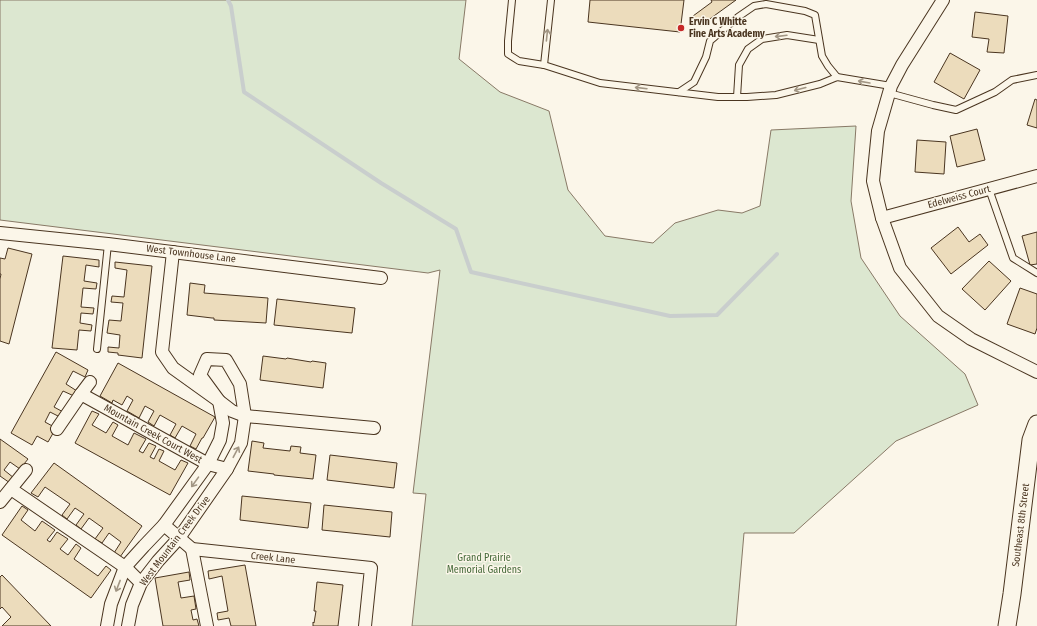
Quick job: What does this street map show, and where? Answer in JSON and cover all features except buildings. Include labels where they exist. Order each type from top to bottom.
[{"type":"street","points":[[942,0],[902,65],[890,90],[878,131],[873,181],[882,218],[900,268],[938,316],[971,339],[1037,372]]},
{"type":"street","name":"Edelweiss Court","points":[[882,218],[1037,176]]},
{"type":"street","name":"West Townhouse Lane","points":[[0,233],[108,244],[381,278]]},
{"type":"street","name":"West Mountain Creek Drive","points":[[172,252],[162,352],[172,368],[219,400],[232,412],[245,416],[374,428]]},
{"type":"street","name":"West Mountain Creek Drive","points":[[107,626],[111,604],[125,567],[164,525],[208,464],[220,440],[223,423],[219,400],[200,375],[208,359],[226,360],[240,384],[245,416],[241,443],[227,470],[179,538],[158,561],[142,582],[132,605],[128,626]]},
{"type":"street","points":[[58,429],[80,394],[90,382]]},
{"type":"street","name":"Mountain Creek Court West","points":[[80,394],[208,464],[227,470]]},
{"type":"street","name":"Southeast 8th Street","points":[[1007,626],[1031,440],[1037,424]]},
{"type":"street","points":[[0,502],[26,470]]},
{"type":"street","points":[[11,490],[125,567],[142,582]]},
{"type":"street","points":[[164,525],[192,549],[207,626]]},
{"type":"street","name":"Creek Lane","points":[[192,549],[371,568],[365,626]]},
{"type":"lane","points":[[512,0],[508,54],[519,61],[544,65],[600,83],[718,97],[737,97],[776,95],[820,84],[837,77],[890,90],[933,105],[956,110],[994,92],[1012,80],[1037,75]]},
{"type":"lane","points":[[544,65],[551,0]]},
{"type":"lane","points":[[679,92],[694,82],[706,57],[710,41],[738,17],[754,6],[766,4],[805,11],[815,15],[822,56],[837,77]]},
{"type":"lane","points":[[737,97],[739,65],[748,49],[762,39],[787,35],[819,40]]},
{"type":"lane","points":[[989,189],[1013,258],[1037,273]]},
{"type":"lane","points":[[97,349],[108,244]]},
{"type":"green space","name":"Grand Prairie Memorial Gardens","points":[[0,0],[466,0],[459,59],[500,92],[549,111],[568,190],[605,236],[653,243],[675,223],[718,210],[742,213],[760,206],[771,130],[856,126],[851,201],[861,258],[900,316],[965,374],[978,405],[896,441],[794,533],[744,533],[736,626],[412,626],[426,494],[413,493],[440,270],[428,273],[0,220]]},
{"type":"waterway","points":[[228,0],[231,6],[244,92],[381,183],[456,229],[471,272],[670,316],[717,315],[777,254]]},
{"type":"place","name":"Ervin C Whitte Fine Arts Academy","points":[[681,28]]}]
